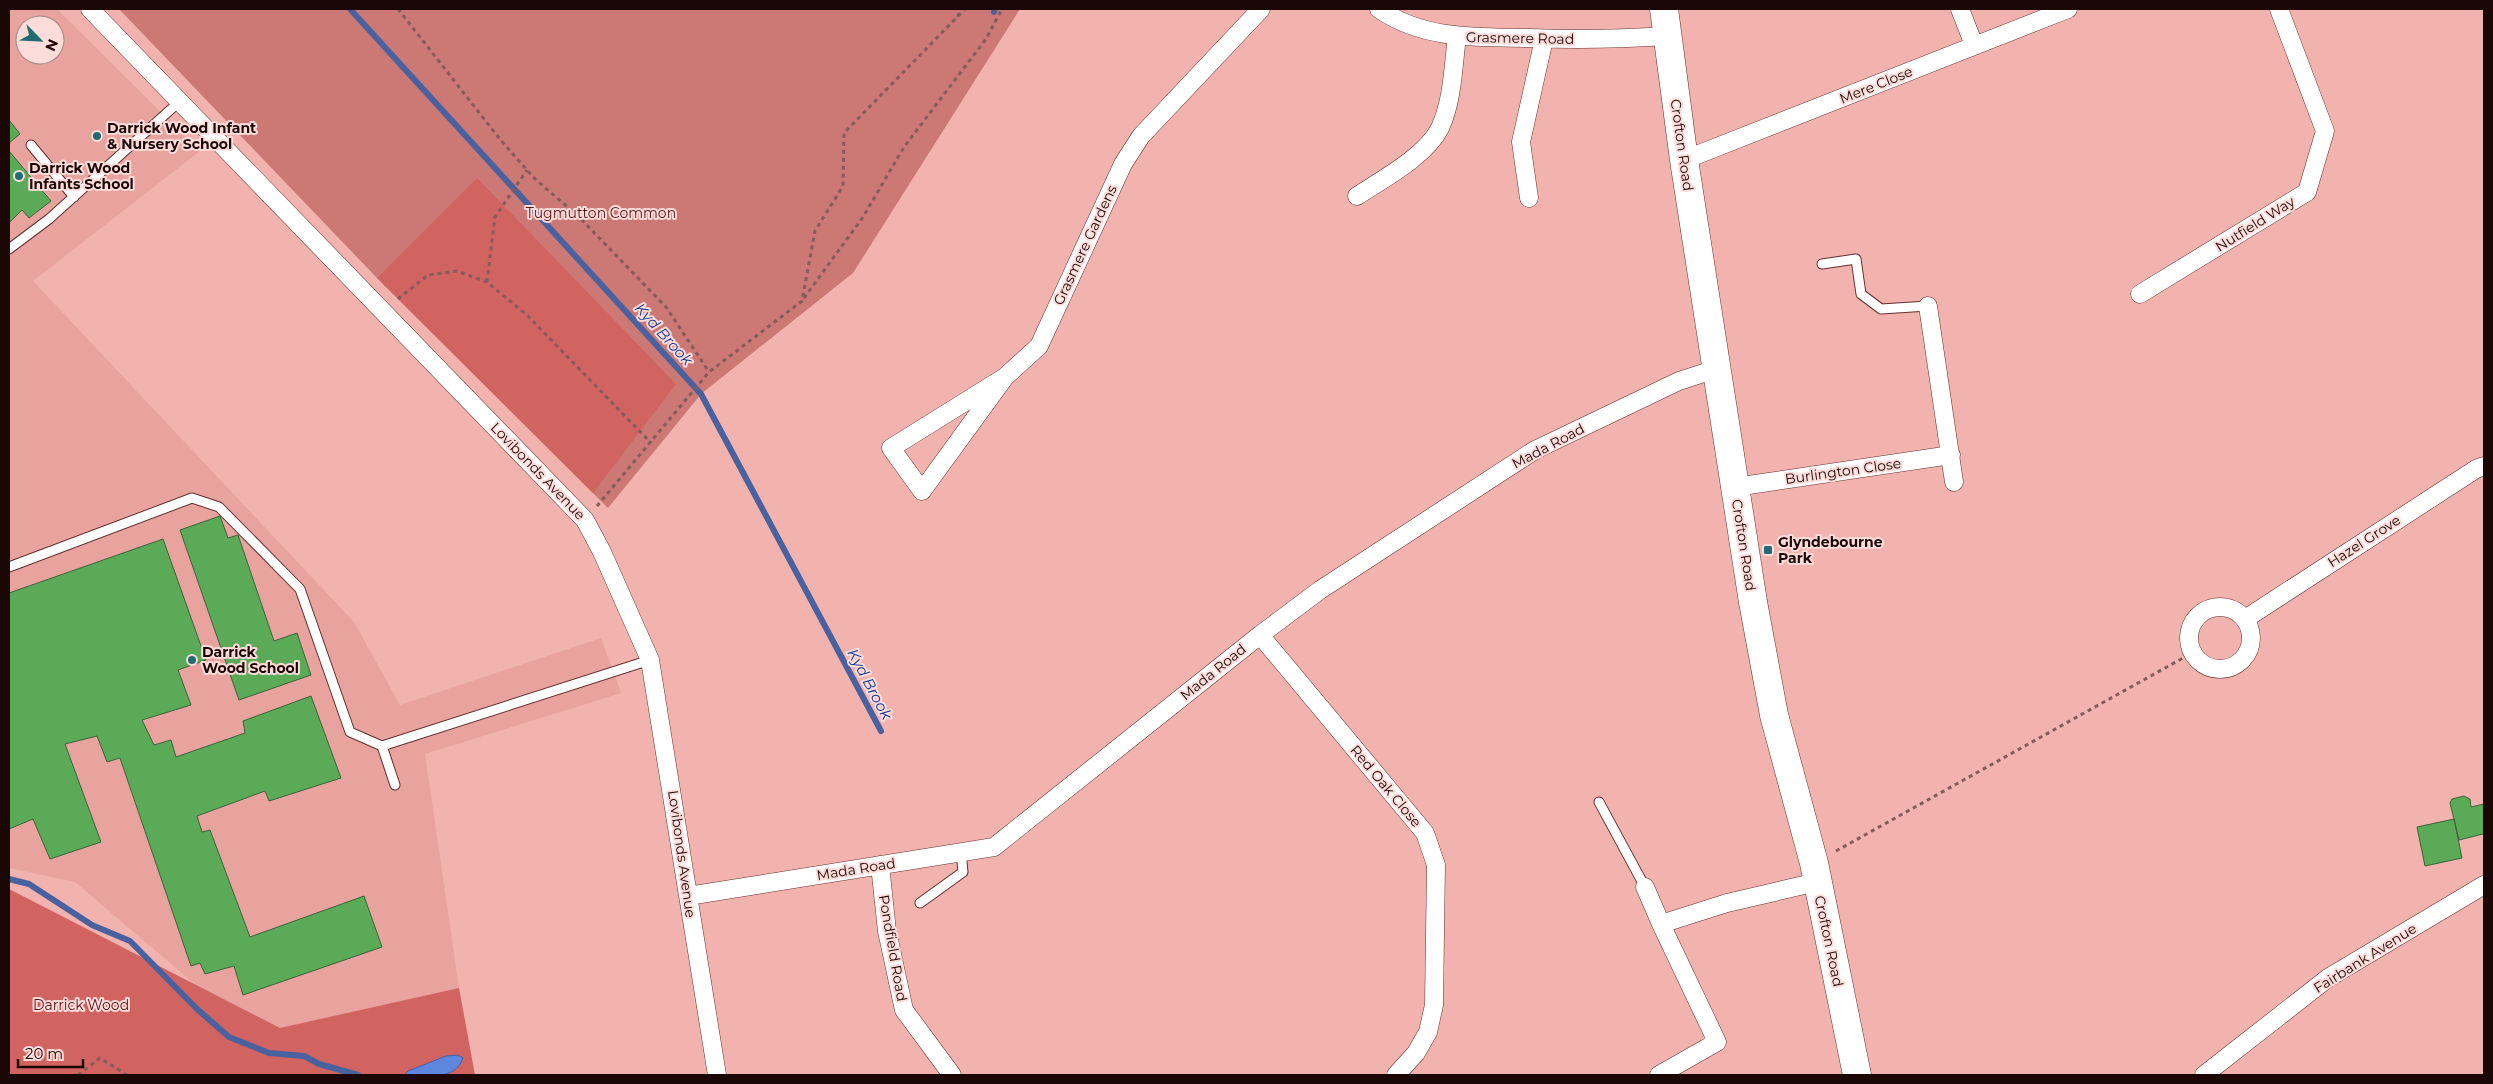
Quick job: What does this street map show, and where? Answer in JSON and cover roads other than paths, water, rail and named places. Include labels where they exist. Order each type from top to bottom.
[{"type":"main road","name":"Crofton Road","points":[[1664,9],[1684,160],[1716,369],[1774,715],[1816,873],[1857,1075]]},
{"type":"street","name":"Lovibonds Avenue","points":[[90,9],[585,520],[602,552],[650,660],[701,987],[717,1075]]},
{"type":"street","name":"Grasmere Gardens","points":[[1005,377],[922,491],[891,448],[1005,377],[1039,346],[1123,164],[1141,136],[1261,9]]},
{"type":"street","name":"Grasmere Road","points":[[1379,9],[1412,27],[1457,37],[1605,40],[1668,36]]},
{"type":"street","points":[[1960,9],[1974,45]]},
{"type":"street","name":"Mere Close","points":[[1684,160],[2068,9]]},
{"type":"street","name":"Nutfield Way","points":[[2140,294],[2307,192],[2325,131],[2279,9]]},
{"type":"street","points":[[1358,196],[1402,166],[1424,148],[1440,129],[1449,101],[1457,37]]},
{"type":"street","points":[[1529,198],[1521,142],[1544,39]]},
{"type":"street","points":[[1928,306],[1954,482]]},
{"type":"street","name":"Mada Road","points":[[688,896],[994,847],[1260,635],[1320,590],[1535,450],[1679,381],[1716,369]]},
{"type":"street","name":"Burlington Close","points":[[1735,487],[1950,455]]},
{"type":"street","name":"Hazel Grove","points":[[2245,619],[2476,469],[2484,466]]},
{"type":"street","points":[[2223,607],[2237,612],[2245,619],[2250,628],[2249,649],[2236,664],[2216,669],[2206,667],[2192,653],[2189,632],[2192,623],[2199,614],[2208,609],[2223,607]]},
{"type":"street","name":"Red Oak Close","points":[[1260,635],[1425,833],[1436,866],[1434,1006],[1428,1032],[1416,1053],[1396,1075]]},
{"type":"street","name":"Pondfield Road","points":[[880,865],[887,931],[904,1010],[952,1075]]},
{"type":"street","points":[[1662,924],[1816,873]]},
{"type":"street","points":[[1645,886],[1717,1042],[1659,1075]]},
{"type":"street","name":"Fairbank Avenue","points":[[2204,1075],[2328,978],[2484,886]]},
{"type":"lane","points":[[9,248],[74,197],[180,102]]},
{"type":"lane","points":[[31,145],[74,197]]},
{"type":"lane","points":[[1822,264],[1856,259],[1861,294],[1880,309],[1928,306]]},
{"type":"lane","points":[[9,567],[192,498],[219,507],[300,589],[350,732],[382,746],[650,660]]},
{"type":"lane","points":[[382,746],[395,785]]},
{"type":"lane","points":[[1599,802],[1645,886]]},
{"type":"lane","points":[[920,903],[963,872],[961,852]]},
{"type":"water","points":[[458,1055],[463,1058],[459,1066],[446,1074],[438,1076],[404,1075],[408,1071],[446,1056]]},
{"type":"waterway","name":"Kyd Brook","points":[[350,9],[701,394],[881,731]]},
{"type":"waterway","points":[[9,879],[29,884],[92,925],[130,941],[197,1009],[229,1037],[269,1053],[304,1056],[319,1064],[358,1075]]},
{"type":"place","name":"Darrick Wood Infant & Nursery School","points":[[97,136]]},
{"type":"place","name":"Darrick Wood Infants School","points":[[19,176]]},
{"type":"place","name":"Glyndebourne Park","points":[[1768,550]]},
{"type":"place","name":"Darrick Wood School","points":[[192,660]]},
{"type":"park label","name":"Tugmutton Common","points":[[601,213]]},
{"type":"park label","name":"Darrick Wood","points":[[81,1005]]}]
